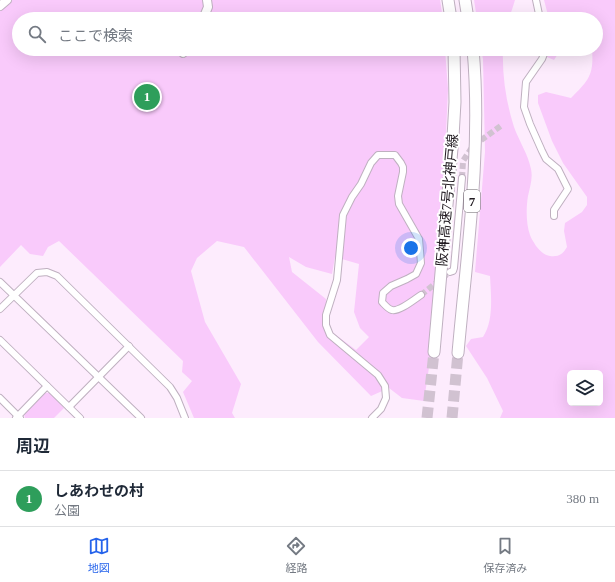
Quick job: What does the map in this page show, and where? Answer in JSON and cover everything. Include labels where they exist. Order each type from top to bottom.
[{"type":"highway","points":[[448,0],[450,12]]},
{"type":"highway","points":[[465,0],[467,12]]},
{"type":"highway","name":"阪神高速7号北神戸線","points":[[434,352],[453,137],[455,85],[454,56]]},
{"type":"highway","name":"阪神高速7号北神戸線","points":[[458,353],[476,153],[476,97],[473,56]]},
{"type":"street","points":[[0,6],[7,0]]},
{"type":"street","points":[[206,12],[208,7],[208,0]]},
{"type":"street","points":[[536,0],[539,12]]},
{"type":"street","points":[[543,56],[526,82],[524,107],[546,159],[558,169],[568,189],[554,210],[554,216]]},
{"type":"street","points":[[372,418],[381,409],[386,398],[385,386],[378,375],[330,335],[326,325],[326,315],[337,280],[343,215],[371,163],[378,155],[395,155],[403,167],[398,196],[399,204],[418,239],[421,263],[416,274],[391,286],[383,293],[382,302],[391,310],[395,311],[421,295]]},
{"type":"street","points":[[450,272],[453,271],[454,268],[462,178]]},
{"type":"street","points":[[0,309],[37,273],[47,272],[57,276],[170,386],[177,398],[185,418]]},
{"type":"street","points":[[0,282],[141,418]]},
{"type":"street","points":[[0,340],[80,418]]},
{"type":"street","points":[[69,407],[129,346]]},
{"type":"street","points":[[0,398],[18,417],[47,386]]},
{"type":"shaded area","points":[[0,0],[440,0],[442,12],[12,12],[12,56],[446,56],[448,89],[444,178],[431,354],[424,401],[402,398],[389,388],[371,396],[318,342],[244,247],[217,241],[197,258],[191,271],[205,322],[241,384],[232,413],[235,418],[194,418],[183,392],[192,381],[182,372],[183,361],[59,241],[48,247],[43,256],[30,254],[21,245],[0,267]],"holes":[[[289,257],[306,267],[332,274],[335,257],[359,264],[354,312],[360,328],[369,337],[356,350],[325,327],[326,299],[292,272]]]},
{"type":"shaded area","points":[[474,0],[515,0],[511,12],[476,12]]},
{"type":"shaded area","points":[[544,0],[615,0],[615,418],[500,418],[503,411],[487,378],[466,346],[471,339],[483,337],[489,323],[491,308],[490,276],[475,272],[485,152],[482,56],[503,56],[505,88],[509,108],[514,127],[530,163],[532,172],[527,206],[529,231],[531,238],[539,250],[550,256],[556,256],[564,252],[567,247],[564,231],[565,223],[582,212],[587,205],[587,197],[563,163],[552,141],[538,103],[538,95],[546,92],[571,98],[586,81],[592,65],[592,56],[603,56],[603,12],[547,12]]},
{"type":"shaded area","points":[[547,56],[557,56],[554,60]]},
{"type":"shaded area","points":[[45,393],[50,393],[64,408],[54,418],[25,418],[24,414]]},
{"type":"tunnel","points":[[462,178],[463,161],[473,146],[502,125]]},
{"type":"tunnel","points":[[421,295],[450,272]]},
{"type":"tunnel","points":[[427,418],[434,352]]},
{"type":"tunnel","points":[[452,418],[458,353]]},
{"type":"place","name":"しあわせの村","points":[[147,97]]}]
